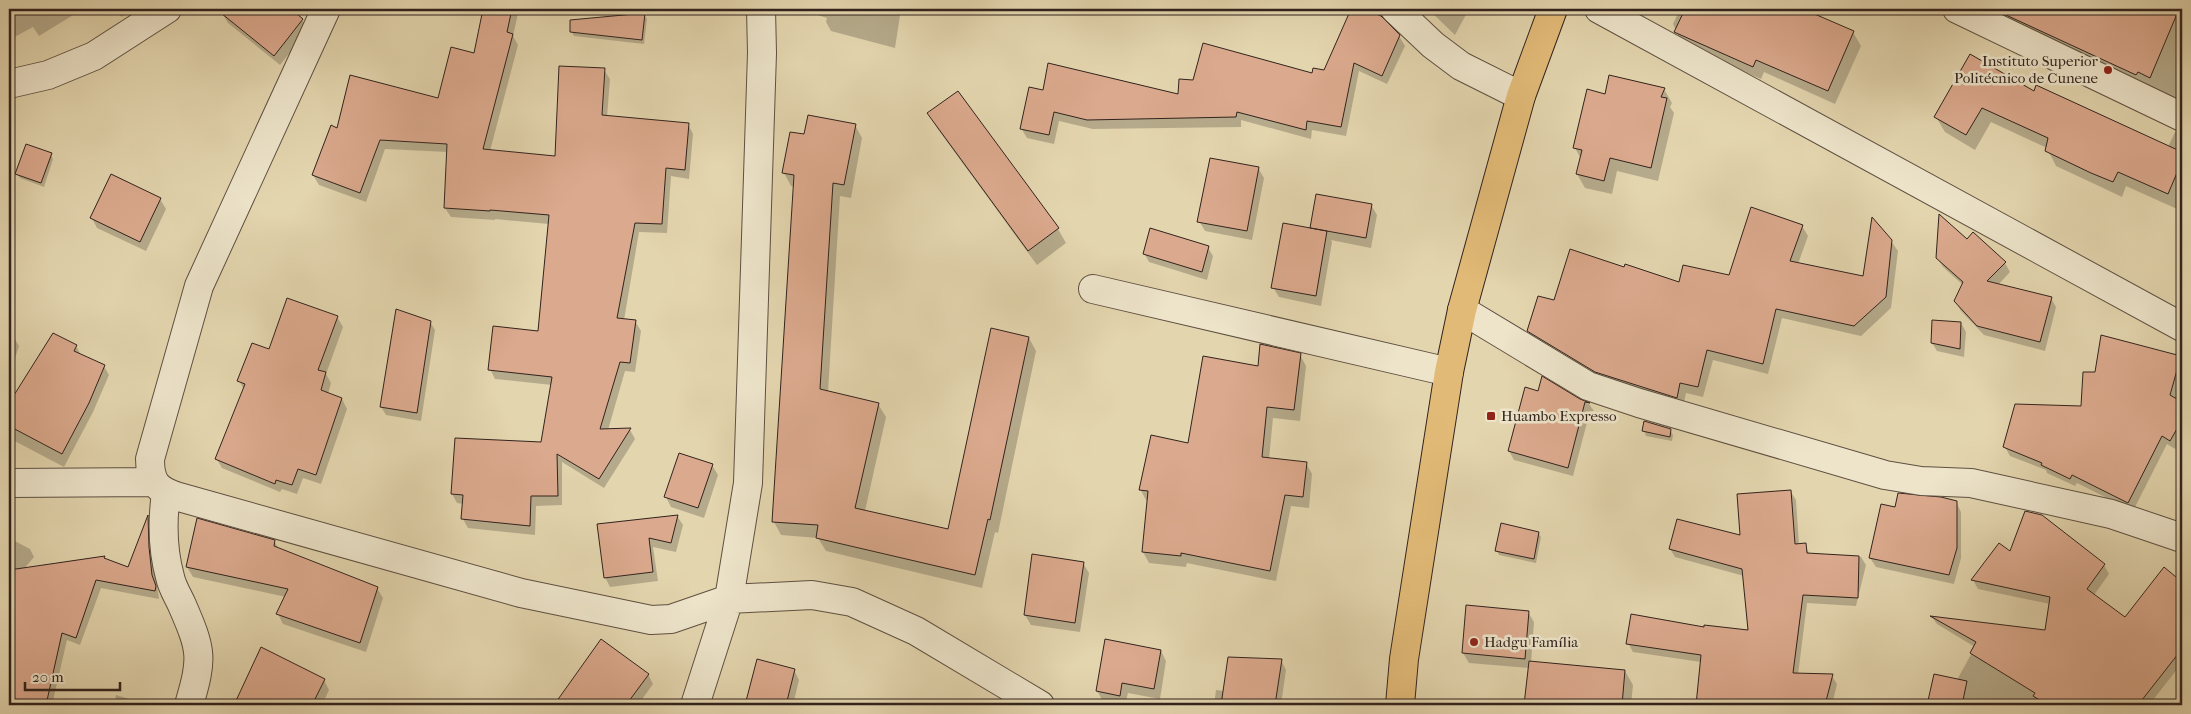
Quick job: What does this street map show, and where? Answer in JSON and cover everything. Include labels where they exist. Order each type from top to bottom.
[{"type":"main road","points":[[1400,705],[1404,659],[1449,372],[1462,310],[1521,96],[1553,9]]},
{"type":"street","points":[[9,84],[48,75],[94,56],[167,9]]},
{"type":"street","points":[[189,705],[198,674],[200,651],[196,637],[170,578],[163,537],[160,487],[150,472],[150,459],[199,286],[326,9]]},
{"type":"street","points":[[695,705],[729,599],[748,483],[762,62],[761,9]]},
{"type":"street","points":[[1395,9],[1433,45],[1461,66],[1521,96]]},
{"type":"street","points":[[1599,9],[1823,129],[2012,235],[2182,326]]},
{"type":"street","points":[[1957,9],[2182,117]]},
{"type":"street","points":[[1093,289],[1449,372]]},
{"type":"street","points":[[1462,310],[1588,386],[1638,403],[1885,476],[1920,481],[1971,483],[2112,514],[2182,538]]},
{"type":"street","points":[[9,483],[160,487],[372,553],[521,594],[651,620],[671,619],[729,599],[812,595],[852,602],[916,631],[1040,705]]},
{"type":"building","points":[[216,9],[291,9],[303,19],[274,56]]},
{"type":"building","points":[[483,9],[512,9],[507,32],[513,34],[483,149],[555,156],[559,66],[605,68],[602,115],[689,123],[685,170],[666,168],[662,224],[635,223],[617,318],[636,320],[630,363],[620,362],[600,429],[631,428],[599,479],[557,454],[558,496],[531,496],[530,526],[461,519],[463,495],[451,494],[455,438],[541,442],[552,377],[488,370],[493,326],[538,331],[549,215],[444,208],[447,144],[380,140],[360,193],[312,175],[331,125],[337,128],[350,75],[438,98],[451,47],[474,53]]},
{"type":"building","points":[[1351,9],[1366,9],[1381,16],[1400,35],[1382,76],[1354,63],[1341,127],[1307,121],[1306,130],[1237,112],[1236,117],[1087,120],[1054,112],[1049,135],[1020,129],[1029,87],[1043,90],[1048,63],[1178,94],[1179,79],[1193,80],[1203,43],[1312,73],[1313,68],[1324,70]]},
{"type":"building","points":[[1685,9],[1803,9],[1854,31],[1828,91],[1756,60],[1753,67],[1674,32]]},
{"type":"building","points":[[1993,9],[2179,9],[2150,78],[2138,72],[2136,75]]},
{"type":"building","points":[[645,13],[642,40],[570,32],[570,20]]},
{"type":"building","points":[[1970,54],[2034,91],[2036,85],[2182,152],[2182,161],[2168,194],[2118,172],[2113,182],[2091,173],[2045,151],[2048,138],[1982,108],[1966,135],[1934,117]]},
{"type":"building","points":[[1609,75],[1665,88],[1661,97],[1667,98],[1651,168],[1610,158],[1604,181],[1576,174],[1582,150],[1573,148],[1587,89],[1605,94]]},
{"type":"building","points":[[958,91],[1059,228],[1028,251],[927,113]]},
{"type":"building","points":[[808,115],[856,124],[844,185],[833,183],[820,389],[879,403],[855,508],[948,529],[991,328],[1029,337],[990,520],[988,519],[975,575],[816,538],[818,525],[772,522],[794,175],[782,173],[790,132],[804,134]]},
{"type":"building","points":[[26,144],[52,153],[41,183],[15,174]]},
{"type":"building","points":[[1210,158],[1259,167],[1247,231],[1197,222]]},
{"type":"building","points":[[111,174],[161,198],[140,242],[90,218]]},
{"type":"building","points":[[1316,194],[1372,204],[1366,238],[1310,228]]},
{"type":"building","points":[[1751,207],[1803,225],[1790,261],[1863,276],[1872,217],[1892,240],[1886,297],[1854,326],[1776,309],[1763,364],[1707,350],[1698,387],[1680,383],[1677,398],[1595,372],[1527,331],[1538,296],[1554,300],[1570,249],[1624,267],[1625,264],[1679,282],[1683,265],[1729,275]]},
{"type":"building","points":[[1939,214],[1967,239],[1973,232],[2006,262],[1987,281],[2052,297],[2040,342],[1977,326],[1954,301],[1963,282],[1936,258]]},
{"type":"building","points":[[1283,223],[1327,231],[1316,296],[1271,288]]},
{"type":"building","points":[[1150,228],[1209,246],[1202,272],[1143,254]]},
{"type":"building","points":[[287,298],[338,316],[318,370],[326,372],[321,390],[342,398],[316,475],[298,469],[292,485],[276,480],[275,484],[215,459],[245,384],[237,381],[252,343],[269,349]]},
{"type":"building","points":[[396,309],[431,321],[417,413],[380,407]]},
{"type":"building","points":[[1932,320],[1961,322],[1960,349],[1931,343]]},
{"type":"building","points":[[53,333],[77,345],[74,351],[105,365],[89,403],[62,454],[9,426],[9,403]]},
{"type":"building","points":[[2101,335],[2181,356],[2170,395],[2182,402],[2182,420],[2170,441],[2162,436],[2128,503],[2072,475],[2070,479],[2041,465],[2042,463],[2003,447],[2015,404],[2081,406],[2083,372],[2095,372]]},
{"type":"building","points":[[1260,344],[1301,353],[1294,410],[1267,407],[1262,457],[1307,462],[1303,497],[1285,495],[1270,571],[1181,553],[1181,556],[1142,552],[1148,491],[1139,490],[1151,435],[1188,443],[1203,356],[1258,366]]},
{"type":"building","points":[[1542,376],[1590,403],[1585,402],[1568,468],[1508,451],[1525,387],[1538,391]]},
{"type":"building","points":[[1644,421],[1671,429],[1670,437],[1642,431]]},
{"type":"building","points":[[679,453],[713,464],[698,508],[664,497]]},
{"type":"building","points":[[1791,490],[1795,544],[1806,543],[1807,553],[1859,556],[1858,598],[1803,595],[1793,673],[1833,674],[1825,705],[1696,705],[1701,655],[1626,644],[1631,614],[1704,627],[1704,625],[1748,630],[1742,569],[1669,549],[1677,519],[1740,535],[1737,494]]},
{"type":"building","points":[[1898,493],[1941,497],[1957,501],[1957,548],[1949,575],[1869,558],[1881,504],[1895,507]]},
{"type":"building","points":[[2025,511],[2042,515],[2105,564],[2087,589],[2125,617],[2164,567],[2182,582],[2182,649],[2138,705],[2048,705],[2033,696],[2035,693],[1970,653],[1976,642],[1930,616],[2045,630],[2050,597],[1971,580],[1999,543],[2010,551]]},
{"type":"building","points":[[148,515],[149,547],[152,575],[156,586],[155,591],[96,580],[76,638],[62,633],[46,705],[9,705],[9,570],[105,556],[104,558],[128,567]]},
{"type":"building","points":[[678,515],[671,543],[649,538],[653,572],[604,578],[597,524]]},
{"type":"building","points":[[197,518],[275,540],[274,546],[378,587],[360,643],[276,614],[288,589],[186,567]]},
{"type":"building","points":[[1501,523],[1539,532],[1534,559],[1495,551]]},
{"type":"building","points":[[1032,554],[1084,562],[1075,623],[1024,615]]},
{"type":"building","points":[[1466,605],[1529,611],[1525,659],[1462,653]]},
{"type":"building","points":[[601,639],[649,674],[626,705],[554,705]]},
{"type":"building","points":[[1105,639],[1161,650],[1154,689],[1122,683],[1120,696],[1096,691]]},
{"type":"building","points":[[261,647],[325,679],[312,705],[234,705]]},
{"type":"building","points":[[1228,657],[1282,659],[1275,705],[1221,705]]},
{"type":"building","points":[[757,659],[795,669],[786,705],[745,705]]},
{"type":"building","points":[[1529,661],[1625,670],[1622,705],[1524,705]]},
{"type":"building","points":[[1934,674],[1967,681],[1962,705],[1927,705]]},
{"type":"place","name":"Instituto Superior Politécnico de Cunene","points":[[2108,70]]},
{"type":"place","name":"Huambo Expresso","points":[[1491,416]]},
{"type":"place","name":"Hadgu Família","points":[[1474,642]]}]
